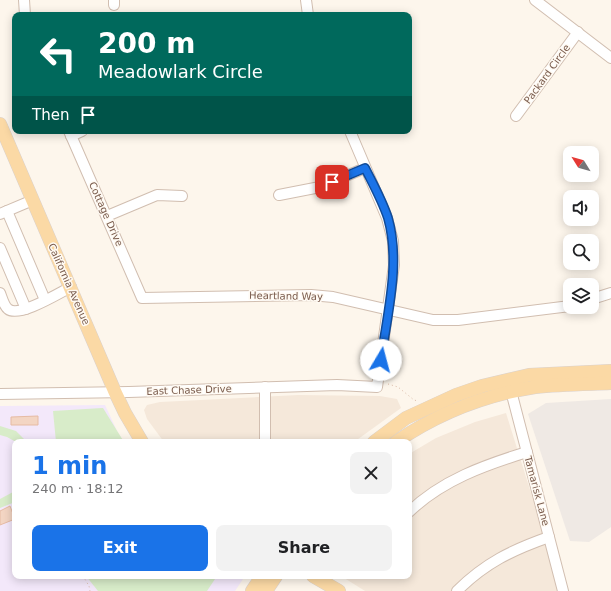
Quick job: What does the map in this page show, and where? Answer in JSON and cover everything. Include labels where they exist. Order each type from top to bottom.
[{"type":"main road","name":"California Avenue","points":[[0,127],[125,413],[140,439]]},
{"type":"main road","points":[[378,439],[406,418],[456,395],[482,386],[529,375],[611,371]]},
{"type":"main road","points":[[511,391],[513,386],[516,385],[528,382],[570,378],[578,372]]},
{"type":"main road","points":[[401,439],[431,420],[454,410],[511,391],[536,387],[611,383]]},
{"type":"main road","points":[[252,591],[260,579]]},
{"type":"main road","points":[[266,591],[274,579]]},
{"type":"main road","points":[[318,579],[339,591]]},
{"type":"street","points":[[24,0],[25,12]]},
{"type":"street","points":[[306,0],[308,12]]},
{"type":"street","points":[[535,0],[611,58]]},
{"type":"street","name":"Packard Circle","points":[[516,116],[578,32]]},
{"type":"street","name":"Cottage Drive","points":[[70,134],[142,298]]},
{"type":"street","points":[[351,134],[388,218],[393,241],[394,265],[388,311]]},
{"type":"street","points":[[279,195],[320,187],[365,168]]},
{"type":"street","points":[[107,216],[157,195],[182,196]]},
{"type":"street","points":[[33,200],[3,212],[45,300]]},
{"type":"street","points":[[0,248],[26,309]]},
{"type":"street","points":[[0,293],[6,307],[15,312],[26,309],[71,287]]},
{"type":"street","points":[[599,297],[611,293]]},
{"type":"street","name":"Heartland Way","points":[[142,298],[311,295],[334,297],[388,311],[433,320],[458,320],[563,307]]},
{"type":"street","name":"East Chase Drive","points":[[0,394],[337,385],[377,387],[388,311]]},
{"type":"street","points":[[264,387],[265,439]]},
{"type":"street","name":"Tamarisk Lane","points":[[511,391],[563,591]]},
{"type":"street","points":[[412,510],[449,482],[484,466],[527,452]]},
{"type":"street","points":[[457,591],[480,570],[501,557],[520,547],[549,538]]},
{"type":"path","points":[[388,384],[398,387],[414,400],[421,401]]},
{"type":"path","points":[[85,579],[90,591]]},
{"type":"shaded area","points":[[298,395],[380,396],[397,399],[401,408],[358,439],[162,439],[147,419],[144,410],[147,405],[160,402]]},
{"type":"shaded area","points":[[611,399],[611,527],[589,542],[570,541],[528,414],[546,403]]},
{"type":"shaded area","points":[[105,405],[122,439],[12,439],[12,579],[243,579],[235,591],[0,591],[0,406]]},
{"type":"shaded area","points":[[506,413],[541,525],[558,591],[365,591],[346,579],[412,579],[412,452],[436,438],[475,422]]},
{"type":"green space","points":[[103,408],[122,439],[56,439],[53,411]]},
{"type":"green space","points":[[0,426],[16,431],[24,439],[12,440],[0,435]]},
{"type":"green space","points":[[12,493],[12,503],[0,508],[0,499]]},
{"type":"green space","points":[[88,579],[215,579],[207,591],[98,591]]},
{"type":"building","points":[[38,416],[38,425],[11,425],[11,417]]},
{"type":"building","points":[[10,506],[12,511],[12,520],[0,525],[0,511]]},
{"type":"route","points":[[332,182],[365,168],[388,218],[393,241],[394,265],[381,360]]}]
